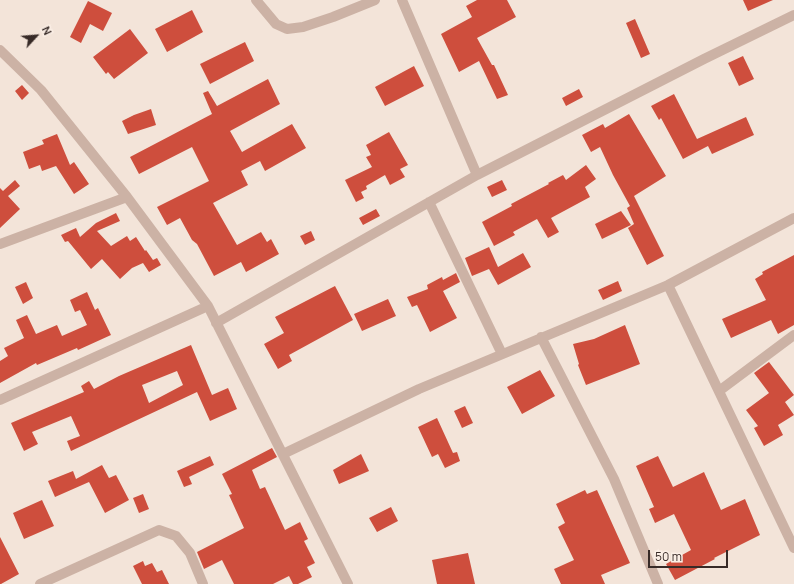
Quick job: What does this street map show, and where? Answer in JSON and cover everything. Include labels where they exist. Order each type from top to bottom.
[{"type":"street","points":[[256,0],[276,24],[287,29],[303,27],[375,0]]},
{"type":"street","points":[[402,0],[477,175]]},
{"type":"street","points":[[216,323],[477,175],[704,59],[794,15]]},
{"type":"street","points":[[0,50],[42,90],[127,197],[208,306],[348,584]]},
{"type":"street","points":[[0,244],[127,197]]},
{"type":"street","points":[[429,202],[502,354]]},
{"type":"street","points":[[283,454],[419,389],[668,285],[794,218]]},
{"type":"street","points":[[668,285],[794,548]]},
{"type":"street","points":[[0,400],[208,306]]},
{"type":"street","points":[[719,391],[794,335]]},
{"type":"street","points":[[541,337],[614,479],[658,584]]},
{"type":"street","points":[[40,584],[159,530],[176,536],[190,553],[203,584]]},
{"type":"building","points":[[477,0],[507,0],[516,17],[477,38],[492,65],[494,65],[508,95],[497,99],[479,61],[459,72],[441,34],[472,17],[466,6]]},
{"type":"building","points":[[743,0],[773,0],[748,11]]},
{"type":"building","points":[[88,1],[112,13],[103,31],[90,24],[81,43],[70,37]]},
{"type":"building","points":[[192,10],[203,32],[167,52],[155,29]]},
{"type":"building","points":[[635,19],[650,54],[641,58],[626,23]]},
{"type":"building","points":[[130,29],[148,53],[114,79],[108,72],[106,74],[93,57]]},
{"type":"building","points":[[245,42],[254,61],[210,84],[200,64]]},
{"type":"building","points":[[743,56],[754,79],[739,86],[728,63]]},
{"type":"building","points":[[414,66],[424,86],[385,106],[375,87]]},
{"type":"building","points":[[268,79],[280,104],[230,131],[242,152],[292,124],[306,148],[265,171],[260,161],[241,171],[248,185],[213,203],[237,245],[261,232],[267,242],[271,239],[279,254],[246,272],[241,262],[214,276],[197,244],[192,240],[180,218],[167,225],[157,207],[209,181],[192,147],[139,174],[130,157],[212,114],[203,93],[208,91],[217,106]]},
{"type":"building","points":[[22,85],[29,93],[22,100],[15,91]]},
{"type":"building","points":[[579,89],[583,97],[566,106],[562,98]]},
{"type":"building","points":[[674,94],[697,139],[746,117],[754,135],[712,154],[708,146],[683,159],[661,118],[659,120],[651,106]]},
{"type":"building","points":[[151,109],[156,125],[128,134],[122,121]]},
{"type":"building","points":[[629,114],[666,176],[634,196],[664,256],[647,265],[628,228],[634,224],[627,208],[630,206],[600,147],[591,152],[582,135],[603,124],[605,128]]},
{"type":"building","points":[[389,132],[408,165],[400,169],[405,177],[390,185],[385,175],[366,186],[367,189],[361,192],[364,198],[356,202],[345,180],[372,167],[366,157],[371,155],[366,145]]},
{"type":"building","points":[[57,134],[70,165],[74,162],[89,184],[74,194],[56,166],[42,171],[40,165],[29,169],[23,152],[44,144],[42,140]]},
{"type":"building","points":[[586,165],[596,179],[585,187],[590,197],[551,218],[559,232],[548,238],[537,219],[513,232],[515,235],[494,246],[482,222],[512,206],[511,204],[563,175],[566,180]]},
{"type":"building","points":[[15,180],[20,186],[8,196],[20,209],[0,228],[0,188],[3,191]]},
{"type":"building","points":[[502,180],[507,190],[492,197],[487,187]]},
{"type":"building","points":[[376,209],[380,216],[363,225],[359,218]]},
{"type":"building","points":[[621,211],[631,225],[602,239],[595,224]]},
{"type":"building","points":[[116,213],[120,221],[97,231],[111,246],[127,236],[130,241],[136,237],[153,260],[157,258],[161,265],[149,272],[143,263],[132,268],[120,279],[102,259],[91,269],[68,241],[65,242],[61,235],[76,228],[80,237],[96,223]]},
{"type":"building","points":[[311,231],[315,240],[305,245],[300,236]]},
{"type":"building","points":[[489,247],[498,267],[523,253],[531,267],[498,285],[489,269],[472,276],[465,258]]},
{"type":"building","points":[[794,255],[794,325],[778,334],[771,320],[731,338],[722,319],[766,300],[755,279],[763,274],[762,272]]},
{"type":"building","points":[[456,273],[460,282],[443,291],[457,318],[430,332],[417,305],[412,307],[407,297],[428,289],[427,285],[442,277],[443,280]]},
{"type":"building","points":[[618,281],[622,291],[603,300],[598,290]]},
{"type":"building","points":[[26,282],[33,298],[23,304],[15,287]]},
{"type":"building","points":[[335,286],[353,320],[289,355],[292,361],[278,369],[264,344],[284,333],[275,317]]},
{"type":"building","points":[[87,292],[95,310],[98,308],[111,335],[78,350],[77,348],[37,365],[36,363],[0,383],[0,361],[8,356],[4,348],[24,338],[16,320],[27,315],[36,334],[57,325],[62,336],[87,325],[80,310],[75,312],[70,300]]},
{"type":"building","points":[[388,299],[396,316],[362,331],[354,314]]},
{"type":"building","points":[[625,325],[640,364],[586,385],[578,365],[579,364],[573,344],[594,339]]},
{"type":"building","points":[[191,345],[212,395],[228,388],[237,409],[210,421],[197,392],[71,451],[67,441],[80,436],[71,416],[32,432],[38,444],[24,451],[11,423],[84,392],[81,386],[89,381],[94,389],[119,376]],"holes":[[[177,371],[183,385],[149,403],[142,385]]]},
{"type":"building","points":[[769,362],[794,395],[785,402],[794,415],[778,425],[783,435],[764,446],[754,428],[758,426],[746,410],[769,393],[754,373]]},
{"type":"building","points":[[540,370],[555,396],[522,414],[507,387]]},
{"type":"building","points":[[465,406],[473,423],[462,428],[454,411]]},
{"type":"building","points":[[437,418],[453,453],[457,452],[460,461],[445,468],[438,454],[432,457],[418,427]]},
{"type":"building","points":[[272,448],[277,457],[252,470],[260,489],[265,487],[285,530],[300,522],[308,539],[304,541],[315,563],[307,567],[312,577],[298,584],[293,584],[289,576],[273,584],[234,584],[222,560],[204,569],[197,552],[244,528],[229,495],[232,494],[222,474]]},
{"type":"building","points":[[361,454],[369,471],[339,484],[333,470]]},
{"type":"building","points":[[210,456],[214,465],[189,477],[192,484],[184,487],[177,471]]},
{"type":"building","points":[[658,456],[673,487],[704,472],[721,510],[745,499],[760,535],[675,580],[666,564],[691,550],[674,514],[655,523],[649,509],[654,507],[636,466]]},
{"type":"building","points":[[102,465],[109,478],[116,475],[129,500],[105,513],[89,482],[55,497],[48,481],[73,471],[76,479]]},
{"type":"building","points":[[585,490],[587,494],[597,490],[630,563],[601,575],[605,584],[561,584],[554,569],[574,560],[558,527],[565,523],[556,504]]},
{"type":"building","points":[[143,494],[149,509],[139,513],[133,498]]},
{"type":"building","points":[[42,500],[54,526],[24,539],[13,513]]},
{"type":"building","points":[[391,507],[398,521],[377,532],[369,518]]},
{"type":"building","points":[[0,537],[19,574],[1,584],[0,584]]},
{"type":"building","points":[[468,553],[475,584],[437,584],[432,560]]},
{"type":"building","points":[[143,561],[145,566],[152,563],[157,572],[162,570],[169,584],[142,584],[133,566]]}]
